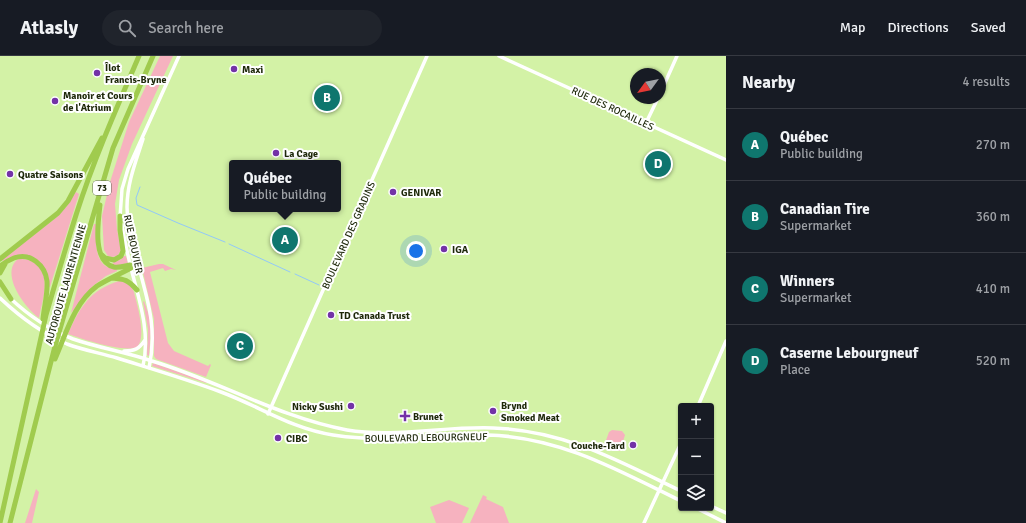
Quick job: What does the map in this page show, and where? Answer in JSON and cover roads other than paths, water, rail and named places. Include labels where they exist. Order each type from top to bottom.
[{"type":"highway","name":"AUTOROUTE LAURENTIENNE","points":[[0,523],[45,315],[77,211],[114,113],[140,56]]},
{"type":"highway","name":"AUTOROUTE LAURENTIENNE","points":[[10,523],[50,371],[58,347],[62,323],[113,148],[153,56]]},
{"type":"highway","points":[[0,259],[58,213],[68,201],[79,183],[114,113]]},
{"type":"highway","points":[[101,193],[98,230],[100,253],[104,261],[114,267],[130,267]]},
{"type":"highway","points":[[100,253],[105,258],[110,260],[117,259],[121,256],[123,251],[120,216]]},
{"type":"highway","points":[[0,255],[18,244]]},
{"type":"highway","points":[[0,266],[7,261],[22,256],[29,257],[41,266],[46,275],[47,281],[45,315]]},
{"type":"highway","points":[[0,274],[7,261]]},
{"type":"highway","points":[[58,347],[81,304],[92,291],[110,278],[130,267]]},
{"type":"highway","points":[[110,278],[125,280],[137,290]]},
{"type":"highway","points":[[0,282],[11,299]]},
{"type":"main road","name":"RUE BOUVIER","points":[[142,366],[145,339],[144,322],[130,267],[120,216],[122,189],[128,169],[179,56]]},
{"type":"main road","name":"BOULEVARD DES GRADINS","points":[[268,414],[427,56]]},
{"type":"main road","name":"RUE DES ROCAILLES","points":[[500,56],[726,160]]},
{"type":"main road","points":[[666,81],[677,56]]},
{"type":"main road","points":[[646,123],[655,104]]},
{"type":"main road","name":"RUE BOUVIER","points":[[149,121],[132,173],[127,199],[128,220],[152,322],[153,341],[149,368]]},
{"type":"main road","points":[[130,267],[138,264]]},
{"type":"main road","name":"BOULEVARD LEBOURGNEUF","points":[[0,288],[30,314],[54,330],[73,338],[151,360],[194,375],[271,408],[309,421],[352,430],[389,433],[486,428],[544,435],[573,442],[595,450],[678,490]]},
{"type":"main road","name":"BOULEVARD LEBOURGNEUF","points":[[0,298],[35,326],[66,343],[222,392],[304,429],[331,435],[361,439],[404,439],[488,435],[530,440],[562,447],[586,455],[678,499]]},
{"type":"main road","points":[[121,352],[138,349],[145,339]]},
{"type":"main road","points":[[699,403],[726,340]]},
{"type":"main road","points":[[644,523],[678,449]]},
{"type":"main road","points":[[714,507],[726,513]]},
{"type":"main road","points":[[702,511],[726,522]]},
{"type":"waterway","points":[[140,187],[136,198],[137,205],[225,242]]},
{"type":"waterway","points":[[229,244],[290,272]]},
{"type":"waterway","points":[[295,274],[319,285]]},
{"type":"place","name":"Maxi","points":[[234,69]]},
{"type":"place","name":"Îlot Francis-Bryne","points":[[97,73]]},
{"type":"place","name":"Canadian Tire","points":[[327,98]]},
{"type":"place","name":"Manoir et Cours de l'Atrium","points":[[55,101]]},
{"type":"place","name":"La Cage","points":[[276,153]]},
{"type":"place","name":"Caserne Lebourgneuf","points":[[658,164]]},
{"type":"place","name":"Quatre Saisons","points":[[10,174]]},
{"type":"place","name":"GENIVAR","points":[[393,192]]},
{"type":"place","name":"Québec","points":[[285,240]]},
{"type":"place","name":"IGA","points":[[444,249]]},
{"type":"place","name":"TD Canada Trust","points":[[331,315]]},
{"type":"place","name":"Winners","points":[[240,346]]},
{"type":"place","name":"Nicky Sushi","points":[[351,406]]},
{"type":"place","name":"Brynd Smoked Meat","points":[[493,411]]},
{"type":"place","name":"Brunet","points":[[405,416]]},
{"type":"place","name":"CIBC","points":[[278,438]]},
{"type":"place","name":"Couche-Tard","points":[[633,445]]}]
